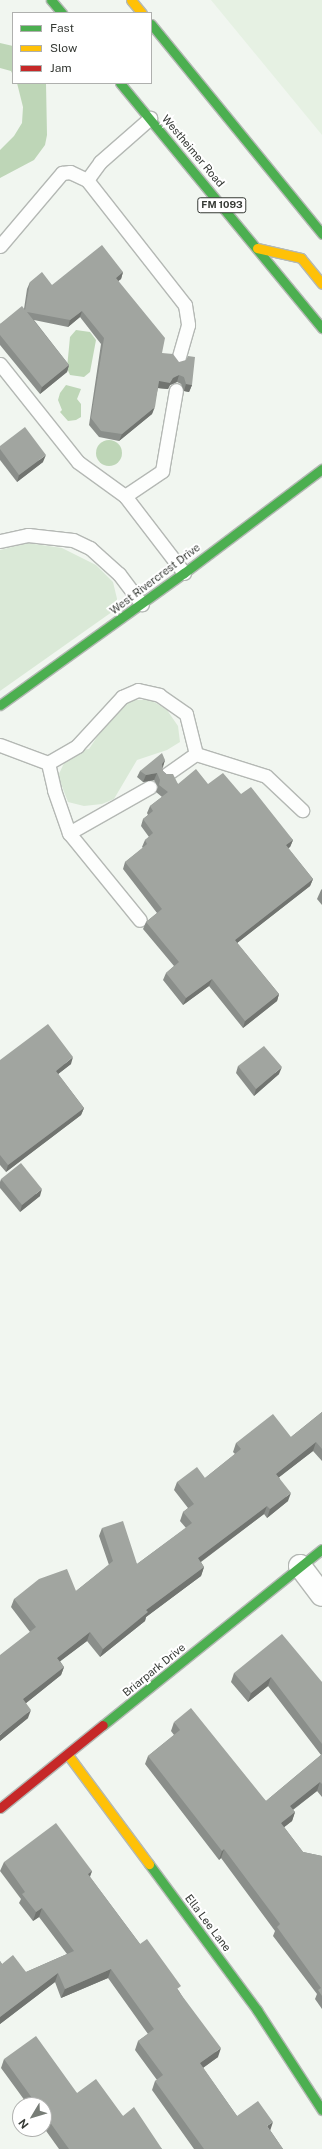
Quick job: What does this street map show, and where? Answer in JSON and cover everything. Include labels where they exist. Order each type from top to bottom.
[{"type":"street","points":[[51,0],[61,12]]},
{"type":"street","points":[[131,0],[141,12]]},
{"type":"street","points":[[152,25],[322,234]]},
{"type":"street","name":"Westheimer Road","points":[[121,84],[322,328]]},
{"type":"street","points":[[257,248],[301,258],[322,284]]},
{"type":"street","name":"West Rivercrest Drive","points":[[0,705],[142,604],[322,469]]},
{"type":"street","name":"Briarpark Drive","points":[[0,1808],[68,1755],[322,1549]]},
{"type":"street","points":[[300,1566],[322,1595]]},
{"type":"street","name":"Ella Lee Lane","points":[[68,1755],[257,2010],[322,2110]]},
{"type":"lane","points":[[87,180],[100,162],[150,118]]},
{"type":"lane","points":[[0,246],[62,173],[70,172],[87,180],[185,305],[188,325],[178,361]]},
{"type":"lane","points":[[0,364],[78,462],[125,496],[184,573]]},
{"type":"lane","points":[[125,496],[162,471],[176,390]]},
{"type":"lane","points":[[0,541],[28,535],[73,540],[90,548],[119,574],[142,604]]},
{"type":"lane","points":[[48,763],[77,746],[122,697],[138,690],[159,695],[186,714],[196,754]]},
{"type":"lane","points":[[0,745],[48,763]]},
{"type":"lane","points":[[167,774],[196,754]]},
{"type":"lane","points":[[196,754],[266,776],[302,810]]},
{"type":"lane","points":[[48,763],[54,790],[69,833],[140,920]]},
{"type":"lane","points":[[69,833],[150,787]]},
{"type":"shaded area","points":[[211,0],[322,0],[322,135]]},
{"type":"shaded area","points":[[0,43],[12,46],[12,73],[11,71],[0,68]]},
{"type":"shaded area","points":[[17,84],[46,84],[47,135],[45,145],[34,160],[0,178],[0,150],[14,136],[22,123],[23,107]]},
{"type":"shaded area","points":[[76,330],[90,332],[96,340],[90,372],[84,377],[70,375],[67,368],[70,337]]},
{"type":"shaded area","points":[[66,385],[81,389],[77,399],[81,404],[81,417],[76,420],[68,421],[60,412],[62,410],[58,400],[60,393]]},
{"type":"shaded area","points":[[109,440],[118,444],[122,453],[118,462],[109,466],[100,462],[96,453],[100,444]]},
{"type":"shaded area","points":[[28,543],[62,548],[96,565],[113,582],[119,607],[0,691],[0,550]]},
{"type":"shaded area","points":[[128,700],[151,700],[167,710],[178,726],[180,742],[167,750],[137,760],[114,799],[102,804],[84,806],[68,802],[58,776],[65,761],[81,750],[89,749],[115,710]]},
{"type":"building","points":[[102,245],[123,272],[116,278],[165,338],[162,353],[173,354],[179,362],[186,360],[188,356],[195,357],[192,385],[186,384],[184,377],[179,375],[173,378],[170,383],[159,381],[155,407],[122,434],[101,431],[91,418],[104,338],[82,311],[70,320],[27,312],[69,365],[42,387],[0,335],[0,324],[22,306],[25,310],[30,282],[42,272],[52,285]]},
{"type":"building","points":[[25,427],[46,455],[19,475],[0,449],[0,446]]},
{"type":"building","points":[[162,753],[165,760],[162,764],[163,771],[166,774],[173,774],[178,784],[196,769],[208,784],[223,773],[241,794],[251,787],[293,840],[286,845],[313,879],[235,940],[279,994],[245,1021],[212,979],[186,998],[166,973],[179,962],[146,922],[162,909],[125,862],[147,844],[145,840],[153,833],[143,819],[153,811],[150,806],[168,792],[159,785],[160,780],[157,773],[146,775],[140,771]]},
{"type":"building","points":[[48,1024],[73,1057],[56,1071],[84,1108],[8,1165],[0,1155],[0,1060]]},
{"type":"building","points":[[264,1046],[282,1067],[256,1089],[238,1066]]},
{"type":"building","points":[[21,1163],[42,1189],[22,1205],[1,1179]]},
{"type":"building","points":[[322,1412],[322,1449],[316,1442],[276,1474],[291,1493],[270,1509],[267,1506],[198,1558],[204,1567],[146,1610],[148,1612],[103,1649],[90,1632],[57,1658],[64,1667],[23,1699],[31,1710],[0,1735],[0,1655],[36,1627],[14,1599],[39,1579],[67,1569],[76,1591],[113,1561],[102,1528],[123,1521],[137,1564],[192,1523],[183,1512],[194,1504],[177,1482],[197,1467],[205,1478],[241,1449],[236,1443],[273,1414],[291,1437]]},
{"type":"building","points":[[282,1634],[322,1682],[322,1744],[271,1677],[251,1693],[234,1673]]},
{"type":"building","points":[[191,1708],[266,1801],[322,1754],[322,1784],[320,1782],[290,1806],[295,1812],[281,1823],[303,1852],[322,1856],[322,1996],[318,1990],[321,1988],[277,1927],[280,1924],[224,1849],[222,1851],[148,1756],[180,1730],[174,1722]]},
{"type":"building","points":[[56,1823],[92,1871],[88,1874],[140,1944],[147,1939],[181,1986],[177,1989],[221,2048],[200,2063],[237,2116],[258,2101],[273,2122],[267,2126],[283,2149],[204,2149],[155,2081],[163,2075],[138,2041],[154,2029],[111,1969],[65,1989],[58,1973],[0,2017],[0,1961],[2,1964],[13,1955],[26,1972],[74,1951],[42,1908],[36,1912],[22,1894],[25,1892],[4,1862]]},
{"type":"building","points":[[36,2036],[77,2093],[96,2079],[123,2116],[134,2107],[162,2149],[69,2149],[52,2125],[52,2097],[31,2097],[4,2059]]},
{"type":"traffic: fast","points":[[51,0],[61,12]]},
{"type":"traffic: fast","points":[[152,25],[322,234]]},
{"type":"traffic: fast","points":[[121,84],[322,328]]},
{"type":"traffic: fast","points":[[0,705],[184,573],[322,469]]},
{"type":"traffic: fast","points":[[103,1725],[322,1549]]},
{"type":"traffic: fast","points":[[149,1864],[257,2010],[322,2110]]},
{"type":"traffic: slow","points":[[131,0],[141,12]]},
{"type":"traffic: slow","points":[[257,248],[301,258],[322,284]]},
{"type":"traffic: slow","points":[[68,1755],[149,1864]]},
{"type":"traffic: jam","points":[[0,1808],[103,1725]]}]
